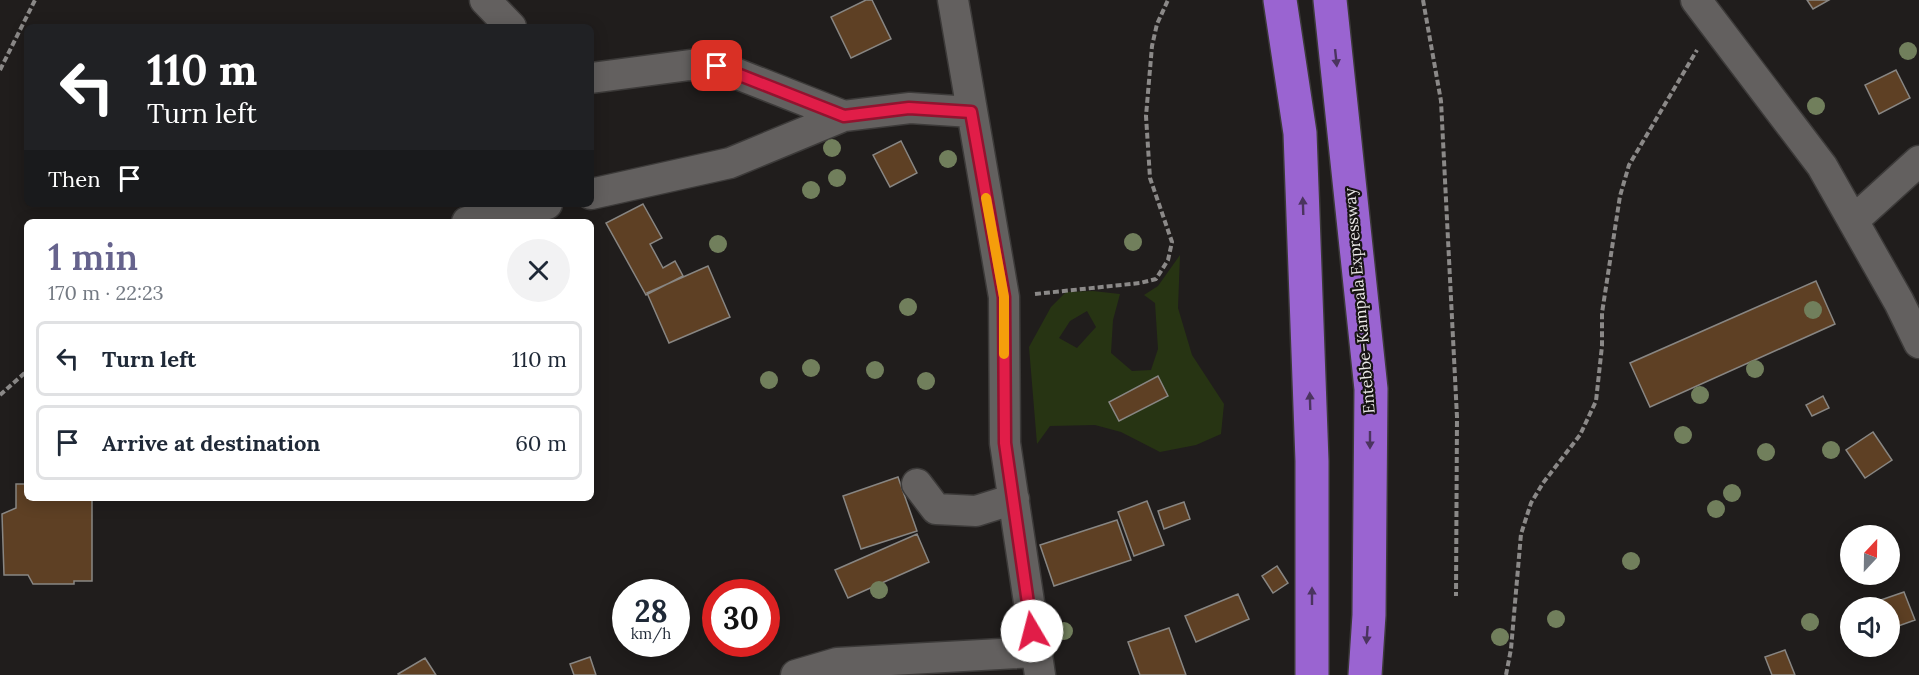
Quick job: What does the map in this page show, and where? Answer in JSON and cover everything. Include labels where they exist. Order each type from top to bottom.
[{"type":"highway","points":[[1280,0],[1300,133],[1312,461],[1312,675]]},
{"type":"highway","name":"Entebbe–Kampala Expressway","points":[[1330,0],[1371,389],[1369,615],[1365,675]]},
{"type":"street","points":[[485,0],[506,24]]},
{"type":"street","points":[[796,675],[837,663],[1037,664],[1005,443],[1004,297],[953,0]]},
{"type":"street","points":[[1705,11],[1822,166],[1899,302],[1919,343]]},
{"type":"street","points":[[594,78],[690,65],[717,66],[844,116]]},
{"type":"street","points":[[594,193],[730,163],[844,116],[909,108],[971,112]]},
{"type":"street","points":[[1854,221],[1919,160]]},
{"type":"street","points":[[480,219],[534,207]]},
{"type":"street","points":[[917,484],[936,509],[976,512],[1014,499]]},
{"type":"path","points":[[0,70],[35,0]]},
{"type":"path","points":[[1004,297],[1140,283],[1156,279],[1168,260],[1172,242],[1150,178],[1146,116],[1152,46],[1157,24],[1168,0]]},
{"type":"path","points":[[1424,0],[1441,101],[1457,417],[1456,596]]},
{"type":"path","points":[[1506,675],[1511,649],[1521,534],[1531,503],[1580,435],[1596,401],[1602,346],[1602,313],[1620,196],[1629,165],[1705,11]]},
{"type":"path","points":[[0,395],[24,374]]},
{"type":"green space","points":[[1180,255],[1178,308],[1192,355],[1224,404],[1221,434],[1196,445],[1160,452],[1121,432],[1095,425],[1050,426],[1037,444],[1029,347],[1051,307],[1066,292],[1093,291],[1120,294],[1113,320],[1111,353],[1132,371],[1151,370],[1158,349],[1155,303],[1144,295],[1158,286]],"holes":[[[1087,311],[1096,327],[1077,348],[1059,338],[1070,321]]]},
{"type":"building","points":[[866,0],[872,0],[891,39],[851,58],[831,17]]},
{"type":"building","points":[[1807,0],[1829,0],[1813,9]]},
{"type":"building","points":[[1896,70],[1910,98],[1879,114],[1865,85]]},
{"type":"building","points":[[901,141],[917,173],[890,187],[873,155]]},
{"type":"building","points":[[643,204],[662,238],[650,244],[663,268],[675,261],[683,276],[646,295],[606,223]]},
{"type":"building","points":[[708,266],[730,317],[669,343],[647,293]]},
{"type":"building","points":[[1816,281],[1835,324],[1650,407],[1630,363]]},
{"type":"building","points":[[1158,376],[1168,396],[1119,421],[1109,402]]},
{"type":"building","points":[[1823,396],[1829,408],[1812,416],[1806,405]]},
{"type":"building","points":[[1873,432],[1892,460],[1865,478],[1846,450]]},
{"type":"building","points":[[898,477],[917,531],[861,549],[843,496]]},
{"type":"building","points":[[16,484],[24,484],[24,501],[92,501],[92,581],[74,581],[74,584],[33,584],[28,575],[4,575],[2,514],[16,508]]},
{"type":"building","points":[[1147,501],[1164,545],[1134,556],[1118,512]]},
{"type":"building","points":[[1184,502],[1190,519],[1164,529],[1158,511]]},
{"type":"building","points":[[1117,520],[1131,560],[1054,586],[1040,545]]},
{"type":"building","points":[[917,534],[929,562],[848,598],[835,570]]},
{"type":"building","points":[[1277,566],[1288,583],[1273,593],[1262,576]]},
{"type":"building","points":[[1904,592],[1915,620],[1900,625],[1900,597],[1889,597]]},
{"type":"building","points":[[1238,594],[1249,619],[1196,642],[1185,616]]},
{"type":"building","points":[[1169,628],[1186,675],[1140,675],[1128,642]]},
{"type":"building","points":[[1785,650],[1795,675],[1772,675],[1765,657]]},
{"type":"building","points":[[590,657],[596,675],[574,675],[570,664]]},
{"type":"building","points":[[425,658],[436,675],[398,674]]},
{"type":"slow traffic","points":[[986,198],[1004,297],[1004,354]]},
{"type":"route","points":[[717,66],[844,116],[909,108],[971,112],[1004,297],[1005,443],[1032,631]]}]
